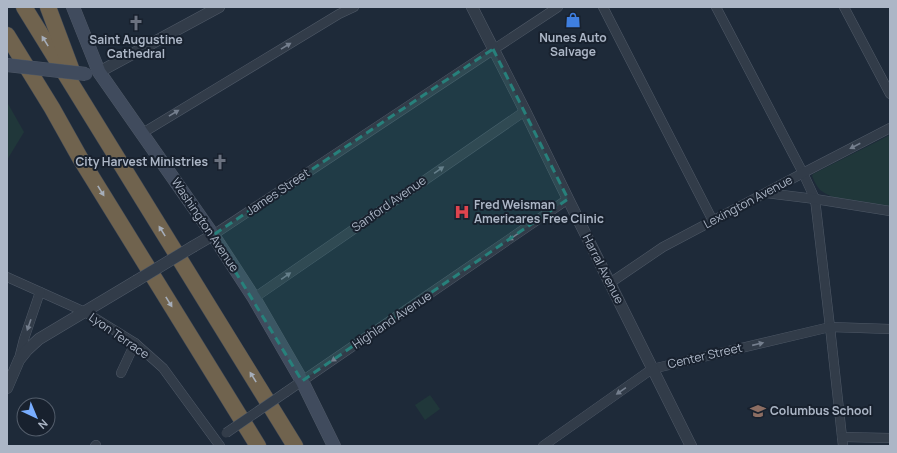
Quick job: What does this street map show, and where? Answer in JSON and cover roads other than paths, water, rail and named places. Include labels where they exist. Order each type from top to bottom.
[{"type":"highway","points":[[24,7],[295,446]]},
{"type":"highway","points":[[48,7],[87,110]]},
{"type":"highway","points":[[7,35],[52,108],[80,158],[258,446]]},
{"type":"highway","points":[[7,53],[61,133],[80,158]]},
{"type":"main road","name":"Washington Avenue","points":[[73,7],[92,73],[141,134],[213,235],[254,298],[302,381],[334,446]]},
{"type":"main road","points":[[7,64],[92,73]]},
{"type":"street","points":[[92,73],[219,7]]},
{"type":"street","points":[[141,134],[339,14],[354,7]]},
{"type":"street","name":"Harral Avenue","points":[[472,7],[691,446]]},
{"type":"street","name":"James Street","points":[[7,385],[18,360],[26,350],[39,339],[213,235],[558,7]]},
{"type":"street","points":[[603,7],[712,220]]},
{"type":"street","points":[[716,7],[803,173],[815,199],[842,441],[890,438]]},
{"type":"street","points":[[844,7],[890,94]]},
{"type":"street","name":"Sanford Avenue","points":[[254,298],[525,111]]},
{"type":"street","name":"Lexington Avenue","points":[[610,283],[663,247],[890,128]]},
{"type":"street","points":[[766,193],[890,211]]},
{"type":"street","name":"Highland Avenue","points":[[218,443],[226,433],[568,199]]},
{"type":"street","name":"Lyon Terrace","points":[[7,277],[85,312],[135,343],[163,368],[218,443]]},
{"type":"street","points":[[18,360],[40,292]]},
{"type":"street","name":"Center Street","points":[[543,446],[652,369],[830,327],[890,329]]},
{"type":"street","points":[[121,373],[135,343]]},
{"type":"place","name":"Nunes Auto Salvage","points":[[573,20]]},
{"type":"place","name":"Saint Augustine Cathedral","points":[[136,23]]},
{"type":"place","name":"City Harvest Ministries","points":[[220,162]]},
{"type":"place","name":"Fred Weisman Americares Free Clinic","points":[[462,212]]},
{"type":"place","name":"Columbus School","points":[[758,411]]}]
